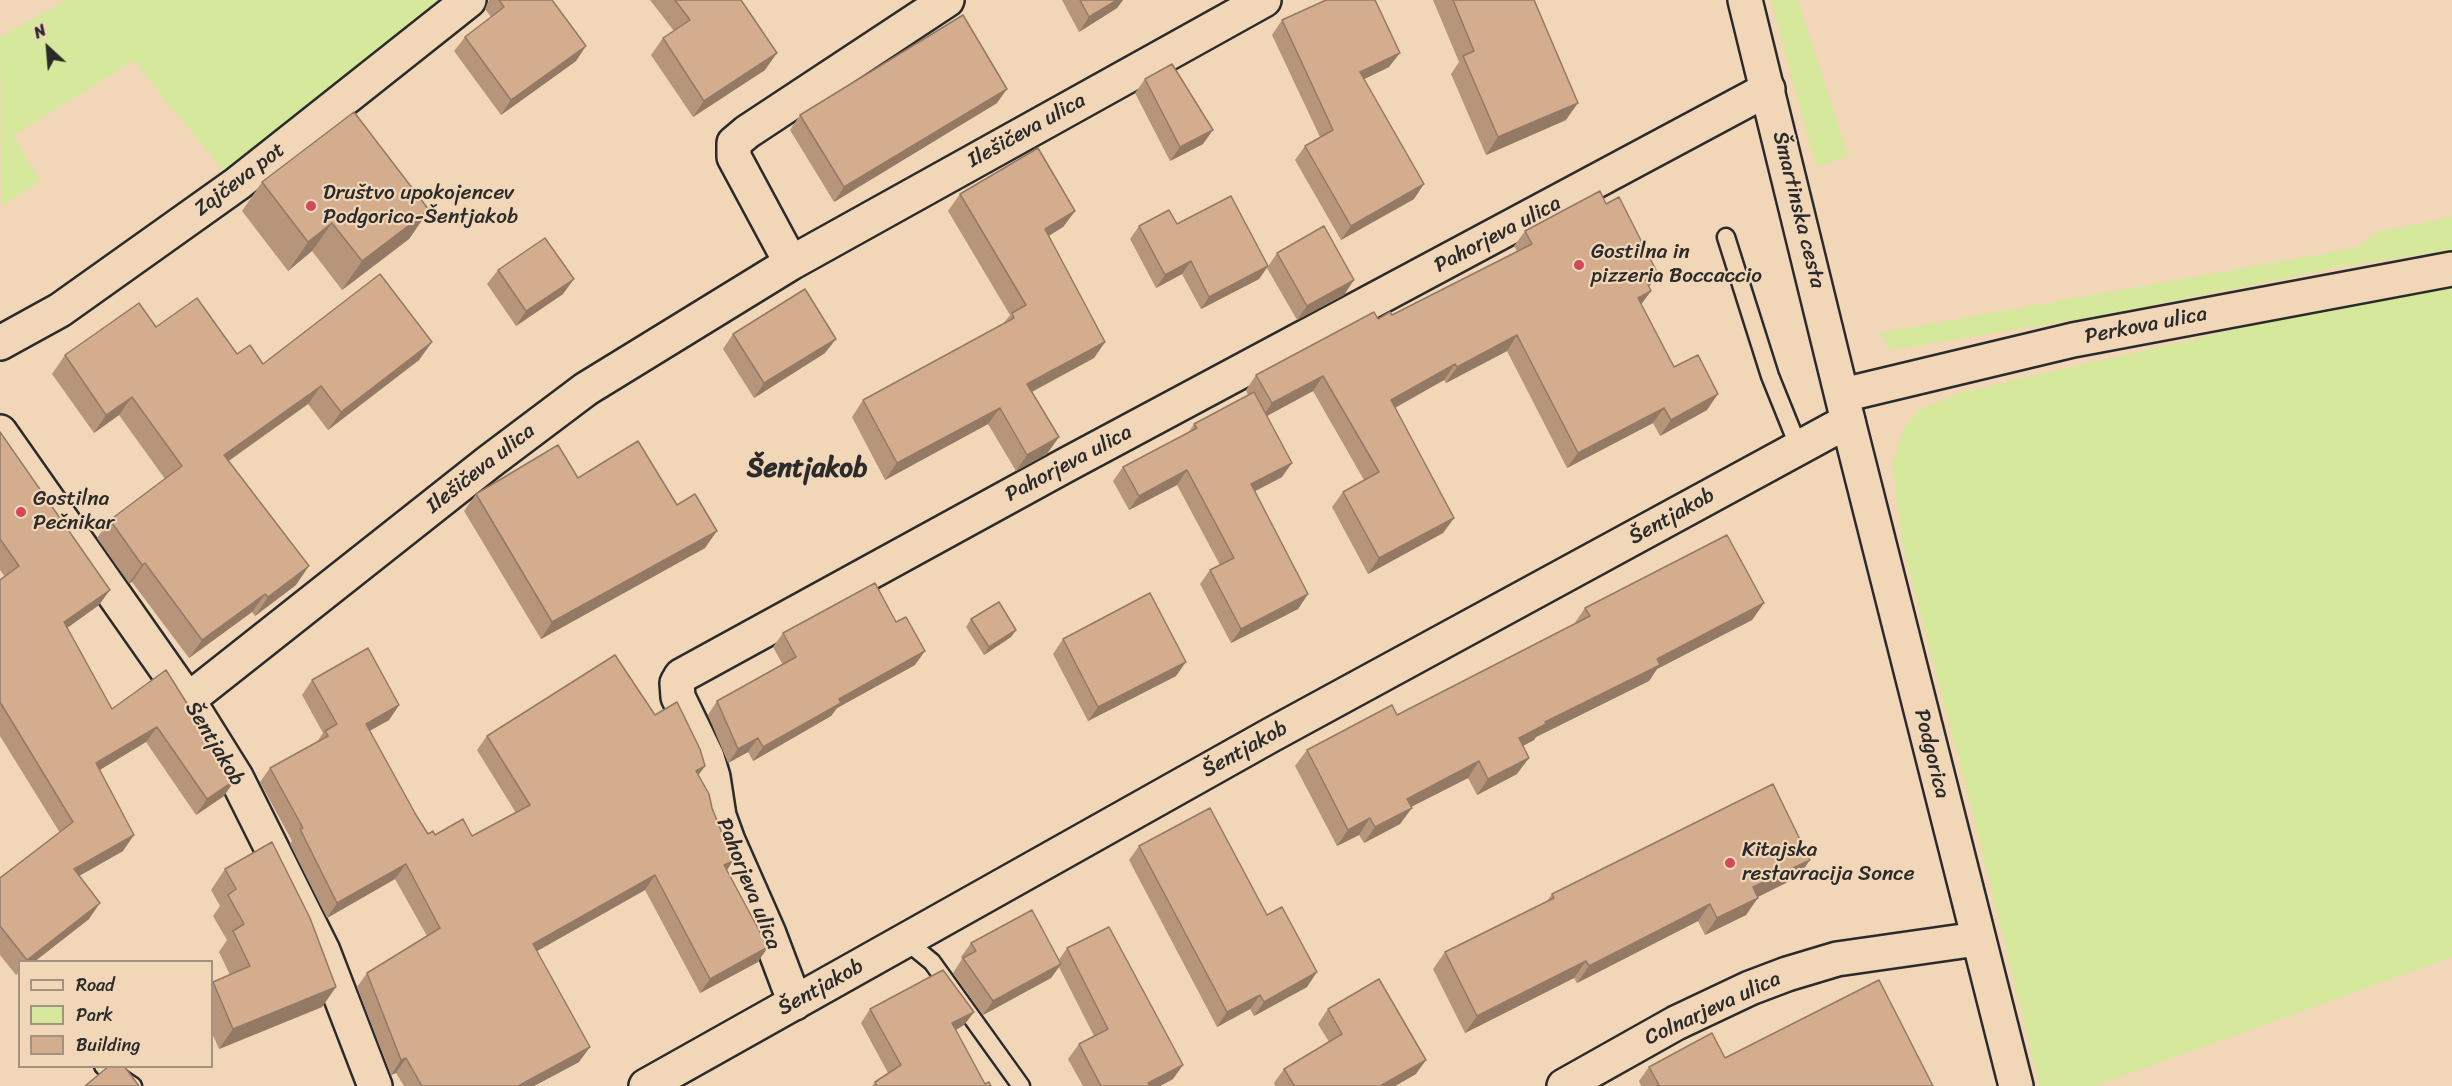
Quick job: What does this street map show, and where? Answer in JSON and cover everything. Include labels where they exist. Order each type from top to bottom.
[{"type":"street","name":"Zajčeva pot","points":[[0,343],[60,310],[237,184],[468,0]]},
{"type":"street","points":[[790,262],[734,157],[734,143],[747,132],[947,0]]},
{"type":"street","name":"Ilešičeva ulica","points":[[188,700],[552,413],[586,389],[790,262],[1264,0]]},
{"type":"street","name":"Šmartinska cesta","points":[[1745,0],[1846,408]]},
{"type":"street","name":"Pahorjeva ulica","points":[[795,1003],[769,933],[719,816],[713,777],[707,757],[676,690],[681,675],[1003,499],[1768,89]]},
{"type":"street","name":"Perkova ulica","points":[[1846,408],[2073,340],[2452,269]]},
{"type":"street","name":"Šentjakob","points":[[646,1086],[1271,735],[1799,448],[1846,408]]},
{"type":"street","name":"Podgorica","points":[[1846,408],[1977,939],[2016,1086]]},
{"type":"street","name":"Šentjakob","points":[[0,432],[188,700],[236,777],[323,951],[375,1086]]},
{"type":"street","name":"Colnarjeva ulica","points":[[1564,1086],[1676,1023],[1750,988],[1787,974],[1837,960],[1977,939]]},
{"type":"lane","points":[[1726,237],[1770,376],[1799,448]]},
{"type":"lane","points":[[905,940],[932,962],[1021,1086]]},
{"type":"lane","points":[[106,1068],[132,1086]]},
{"type":"green space","points":[[67,0],[438,0],[225,172],[134,60],[13,136],[40,181],[1,207],[0,37]]},
{"type":"green space","points":[[1771,0],[1798,0],[1848,156],[1816,167]]},
{"type":"green space","points":[[2452,217],[2452,250],[2339,267],[2115,313],[1891,350],[1879,333],[2356,248],[2377,232]]},
{"type":"green space","points":[[2452,288],[2452,957],[2095,1086],[2040,1086],[1969,798],[1903,547],[1892,464],[1904,428],[1920,409],[1963,392],[2329,308]]},
{"type":"building","points":[[499,0],[552,0],[586,46],[511,100],[465,37],[504,7]]},
{"type":"building","points":[[675,0],[741,0],[777,53],[704,101],[663,38],[690,20]]},
{"type":"building","points":[[1080,0],[1117,0],[1089,17]]},
{"type":"building","points":[[1326,0],[1375,0],[1400,53],[1360,72],[1424,184],[1351,226],[1305,146],[1333,130],[1282,20]]},
{"type":"building","points":[[1453,0],[1534,0],[1578,103],[1498,137],[1463,56],[1474,51]]},
{"type":"building","points":[[963,15],[1007,89],[844,187],[800,115]]},
{"type":"building","points":[[1172,64],[1213,130],[1180,147],[1145,79]]},
{"type":"building","points":[[354,112],[429,210],[362,261],[332,223],[308,242],[262,182]]},
{"type":"building","points":[[1038,148],[1075,211],[1045,229],[1105,342],[1027,384],[1059,437],[1027,455],[1000,408],[897,463],[863,400],[1014,318],[1012,313],[1026,305],[960,194]]},
{"type":"building","points":[[1600,191],[1606,204],[1619,197],[1658,274],[1646,280],[1651,291],[1638,298],[1674,367],[1698,355],[1718,394],[1671,420],[1664,408],[1578,453],[1517,335],[1457,367],[1455,364],[1391,400],[1454,518],[1379,558],[1343,492],[1379,472],[1323,376],[1272,403],[1256,375],[1374,312],[1378,319],[1390,312],[1392,315],[1532,244],[1525,231]]},
{"type":"building","points":[[1231,196],[1268,266],[1209,297],[1191,261],[1165,275],[1139,226],[1169,210],[1177,224]]},
{"type":"building","points":[[1324,226],[1354,280],[1307,306],[1277,253]]},
{"type":"building","points":[[545,238],[574,279],[526,311],[498,270]]},
{"type":"building","points":[[380,274],[432,342],[341,412],[321,386],[224,455],[309,566],[268,597],[265,594],[202,640],[145,563],[142,565],[110,520],[182,466],[132,397],[106,415],[65,355],[139,303],[156,327],[197,298],[237,354],[250,345],[263,364]]},
{"type":"building","points":[[805,289],[836,339],[764,383],[733,334]]},
{"type":"building","points":[[1254,392],[1292,463],[1251,484],[1308,594],[1241,629],[1210,570],[1234,558],[1187,470],[1139,496],[1123,467],[1197,428],[1194,424]]},
{"type":"building","points":[[0,432],[110,590],[64,622],[112,709],[166,670],[235,780],[207,799],[157,727],[96,763],[134,835],[74,869],[100,903],[27,960],[0,926],[0,878],[73,822],[0,702],[0,580],[19,566],[0,539]]},
{"type":"building","points":[[638,441],[677,505],[695,494],[717,531],[552,622],[476,494],[558,445],[578,478]]},
{"type":"building","points":[[1727,535],[1764,603],[1657,659],[1660,665],[1545,722],[1546,724],[1519,738],[1529,758],[1488,779],[1479,761],[1407,799],[1412,808],[1375,827],[1370,818],[1348,830],[1307,750],[1392,705],[1397,715],[1590,616],[1585,608]]},
{"type":"building","points":[[875,583],[896,622],[906,617],[925,651],[839,699],[841,703],[763,747],[758,738],[738,749],[717,701],[796,657],[783,633]]},
{"type":"building","points":[[1150,593],[1186,662],[1098,707],[1063,639]]},
{"type":"building","points":[[999,602],[1016,630],[989,647],[971,619]]},
{"type":"building","points":[[368,648],[399,705],[366,724],[416,815],[428,834],[433,831],[435,835],[463,819],[472,836],[530,805],[487,736],[615,655],[655,715],[677,702],[700,749],[705,766],[696,771],[709,794],[712,808],[733,861],[724,865],[768,947],[710,979],[655,875],[533,944],[590,1047],[518,1086],[422,1086],[406,1058],[401,1060],[367,973],[440,928],[406,864],[337,903],[300,829],[303,828],[270,768],[328,736],[325,731],[337,724],[312,680]]},
{"type":"building","points":[[1773,784],[1810,860],[1753,887],[1758,898],[1717,918],[1710,904],[1589,966],[1586,961],[1477,1016],[1445,952],[1554,898],[1552,894]]},
{"type":"building","points":[[1210,808],[1267,915],[1282,907],[1317,972],[1264,1002],[1260,995],[1227,1012],[1139,846]]},
{"type":"building","points":[[272,842],[310,918],[336,987],[233,1029],[213,982],[250,966],[233,931],[244,924],[228,895],[236,889],[225,869]]},
{"type":"building","points":[[1032,910],[1061,964],[993,1001],[963,958],[976,951],[971,943]]},
{"type":"building","points":[[1109,927],[1183,1065],[1148,1083],[1150,1086],[1101,1086],[1079,1044],[1108,1029],[1067,948]]},
{"type":"building","points":[[943,970],[974,1012],[952,1023],[985,1084],[989,1082],[991,1086],[877,1086],[875,1082],[901,1065],[870,1009]]},
{"type":"building","points":[[1379,979],[1426,1060],[1380,1086],[1293,1086],[1284,1069],[1342,1034],[1328,1009]]},
{"type":"building","points":[[1879,980],[1933,1086],[1657,1086],[1659,1085],[1649,1067],[1712,1033],[1725,1058]]},
{"type":"building","points":[[107,1068],[126,1068],[139,1086],[85,1086]]},
{"type":"place","name":"Društvo upokojencev Podgorica-Šentjakob","points":[[311,206]]},
{"type":"place","name":"Gostilna in pizzeria Boccaccio","points":[[1579,265]]},
{"type":"place","name":"Gostilna Pečnikar","points":[[21,512]]},
{"type":"place","name":"Kitajska restavracija Sonce","points":[[1730,863]]},
{"type":"district","name":"Šentjakob","points":[[807,469]]}]
